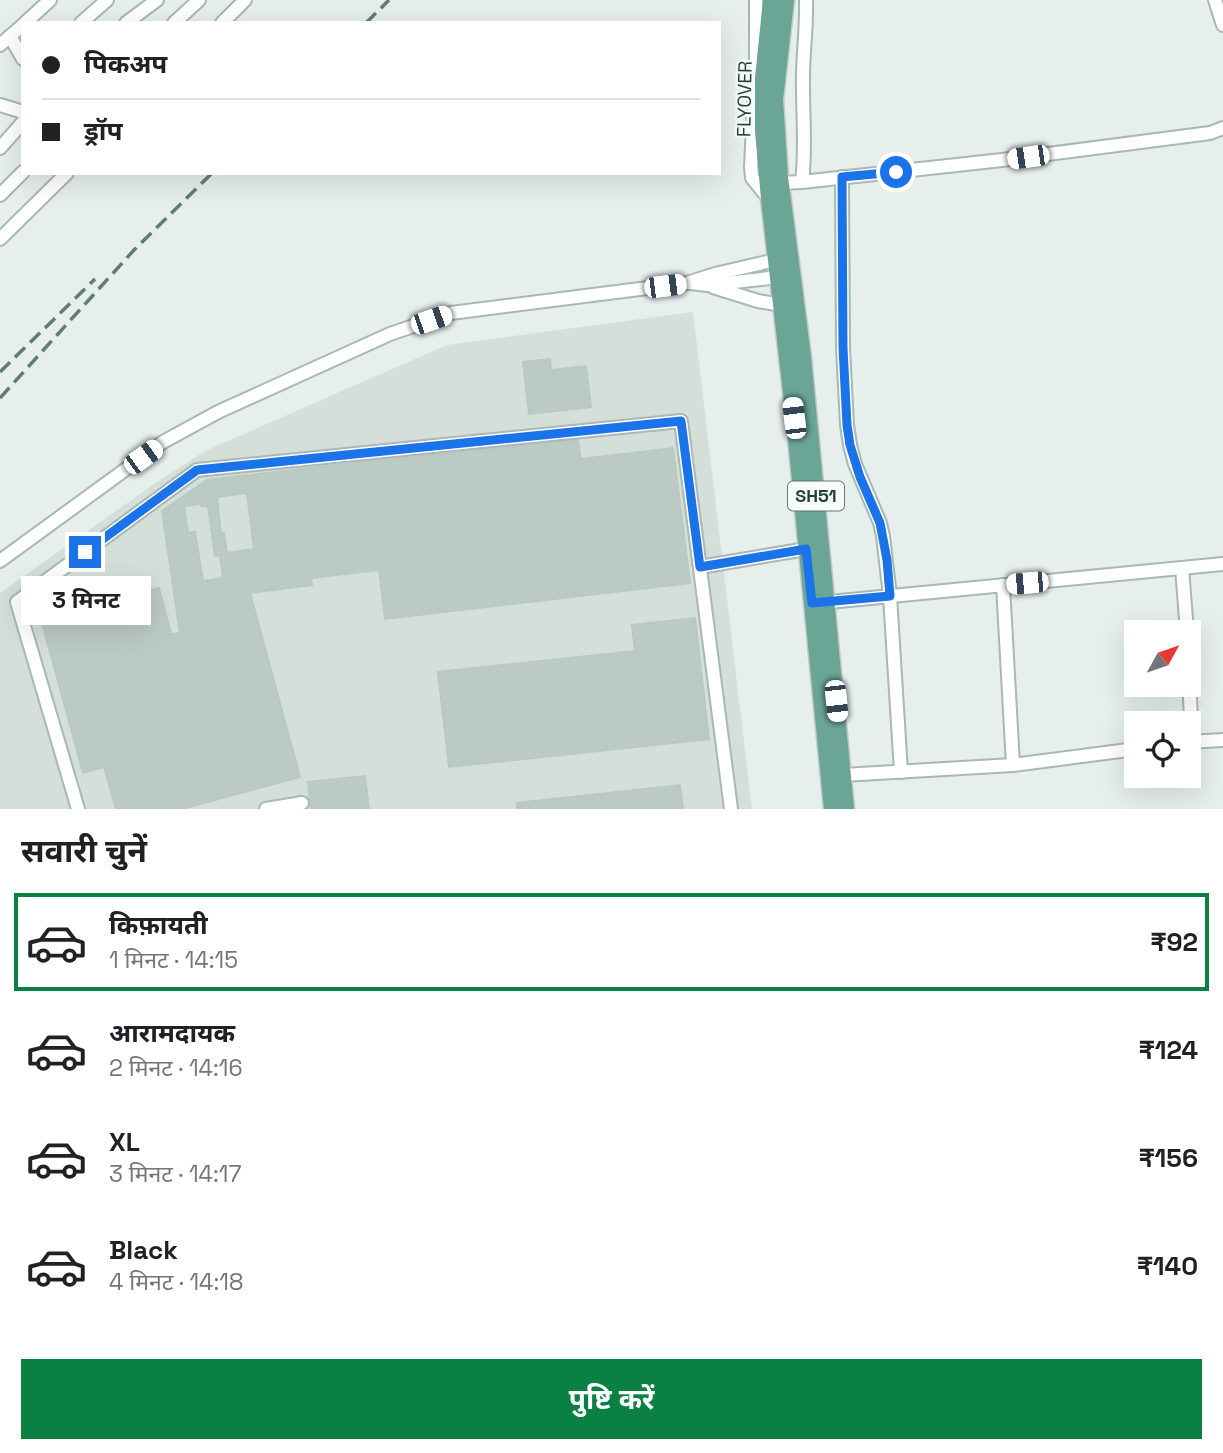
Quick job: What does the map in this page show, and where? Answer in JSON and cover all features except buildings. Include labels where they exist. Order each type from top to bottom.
[{"type":"main road","name":"FLYOVER","points":[[769,200],[763,131],[764,78],[771,0]]},
{"type":"main road","name":"FLYOVER","points":[[780,183],[775,100],[786,0]]},
{"type":"main road","name":"SH51","points":[[780,183],[803,357],[832,809]]},
{"type":"main road","name":"SH51","points":[[769,200],[806,549],[819,603],[846,809]]},
{"type":"street","points":[[27,21],[50,0]]},
{"type":"street","points":[[83,21],[107,0]]},
{"type":"street","points":[[129,21],[157,0]]},
{"type":"street","points":[[176,21],[199,0]]},
{"type":"street","points":[[224,21],[245,0]]},
{"type":"street","points":[[756,0],[751,167],[752,178],[769,200]]},
{"type":"street","points":[[802,182],[805,158],[802,86],[807,24],[806,0]]},
{"type":"street","points":[[1215,0],[1223,25]]},
{"type":"street","points":[[21,27],[5,41],[21,57]]},
{"type":"street","points":[[0,105],[21,111]]},
{"type":"street","points":[[0,148],[21,124]]},
{"type":"street","points":[[780,183],[1003,160],[1210,133],[1223,128]]},
{"type":"street","points":[[0,195],[21,174]]},
{"type":"street","points":[[0,239],[65,175]]},
{"type":"street","points":[[842,177],[843,348],[847,425],[860,477],[880,523],[887,560],[901,772]]},
{"type":"street","points":[[0,561],[163,442],[218,412],[390,334],[451,313],[687,283],[776,260]]},
{"type":"street","points":[[707,285],[779,277]]},
{"type":"street","points":[[687,283],[707,285],[758,301],[781,305]]},
{"type":"street","points":[[79,809],[17,602],[197,470],[681,421],[731,809]]},
{"type":"street","points":[[700,567],[806,549]]},
{"type":"street","points":[[819,603],[1223,564]]},
{"type":"street","points":[[1182,568],[1186,620]]},
{"type":"street","points":[[1003,585],[1013,765]]},
{"type":"street","points":[[1201,741],[1223,740]]},
{"type":"street","points":[[843,775],[1013,765],[1124,751]]},
{"type":"street","points":[[265,809],[302,803]]},
{"type":"shaded area","points":[[693,312],[752,809],[0,809],[0,593],[205,451],[447,345]]},
{"type":"railway","points":[[368,21],[389,0]]},
{"type":"railway","points":[[0,398],[134,250],[210,175]]},
{"type":"railway","points":[[0,372],[95,279]]},
{"type":"route","points":[[85,552],[197,470],[681,421],[700,567],[806,549],[812,603],[890,596],[880,523],[860,477],[847,425],[843,348],[842,177],[896,172]]}]
